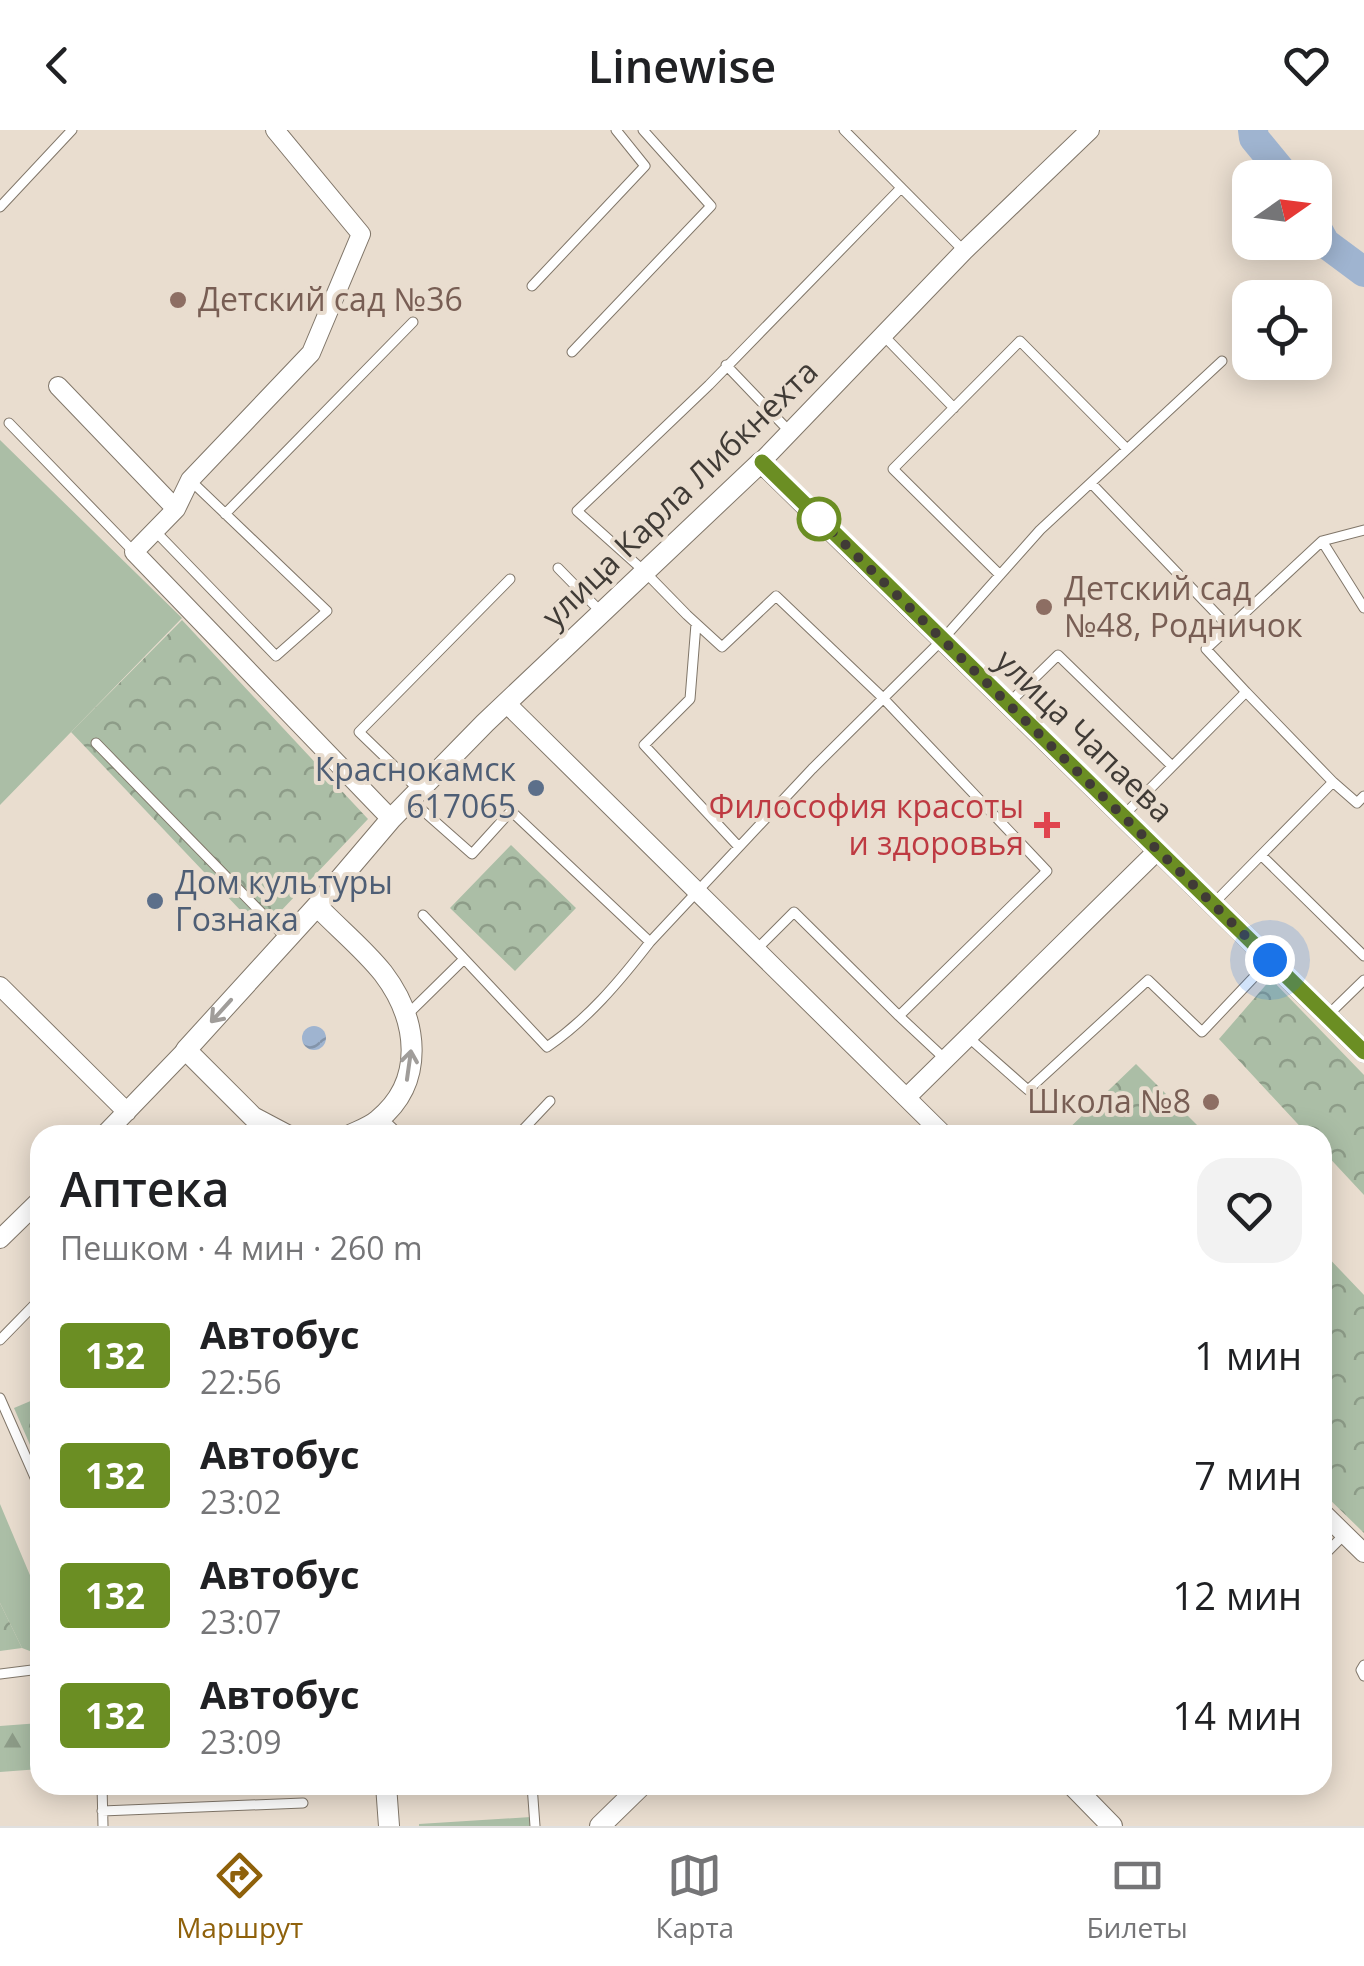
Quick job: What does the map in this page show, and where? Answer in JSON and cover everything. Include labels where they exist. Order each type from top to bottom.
[{"type":"street","points":[[274,130],[360,234],[311,353],[190,480],[176,509],[134,552],[391,819]]},
{"type":"street","name":"улица Карла Либкнехта","points":[[186,1050],[414,795],[762,462],[964,251],[1090,130]]},
{"type":"street","points":[[58,386],[176,509]]},
{"type":"street","name":"улица Чапаева","points":[[762,462],[1364,1052]]},
{"type":"street","points":[[507,704],[756,950],[911,1085],[937,1125]]},
{"type":"street","points":[[911,1085],[944,1059],[1158,850]]},
{"type":"street","points":[[317,906],[383,974],[407,1015],[412,1062],[386,1125]]},
{"type":"street","points":[[3,995],[127,1112]]},
{"type":"street","points":[[114,1125],[186,1050],[252,1117],[268,1125]]},
{"type":"street","points":[[0,1240],[30,1210]]},
{"type":"street","points":[[1332,1522],[1364,1552]]},
{"type":"street","points":[[387,1795],[389,1826]]},
{"type":"street","points":[[602,1825],[632,1795]]},
{"type":"street","points":[[1082,1795],[1112,1826]]},
{"type":"lane","points":[[0,207],[72,130]]},
{"type":"lane","points":[[532,286],[645,166],[616,130]]},
{"type":"lane","points":[[572,352],[711,206],[643,130]]},
{"type":"lane","points":[[844,130],[964,251]]},
{"type":"lane","points":[[899,1016],[1047,871],[882,698],[776,596],[722,647],[577,511],[709,385],[901,188]]},
{"type":"lane","points":[[225,514],[413,322]]},
{"type":"lane","points":[[882,335],[954,408]]},
{"type":"lane","points":[[1000,575],[893,469],[1020,341],[1127,449]]},
{"type":"lane","points":[[422,915],[547,1048],[589,1014],[696,891],[942,640],[1040,530],[1222,361]]},
{"type":"lane","points":[[726,366],[790,432]]},
{"type":"lane","points":[[9,423],[134,552]]},
{"type":"lane","points":[[156,532],[276,656],[327,612],[190,480]]},
{"type":"lane","points":[[1091,483],[1229,627]]},
{"type":"lane","points":[[1364,530],[1322,541],[1206,648],[1333,782],[1357,803],[1364,796]]},
{"type":"lane","points":[[1322,541],[1364,608]]},
{"type":"lane","points":[[558,568],[601,612]]},
{"type":"lane","points":[[510,579],[358,732],[472,854],[511,811],[650,942]]},
{"type":"lane","points":[[696,624],[690,698],[644,745],[738,846]]},
{"type":"lane","points":[[1008,704],[1058,655],[1172,766]]},
{"type":"lane","points":[[1123,816],[1246,692]]},
{"type":"lane","points":[[96,744],[287,939]]},
{"type":"lane","points":[[1213,904],[1333,782]]},
{"type":"lane","points":[[1261,856],[1364,956]]},
{"type":"lane","points":[[756,950],[794,912],[944,1059]]},
{"type":"lane","points":[[407,1015],[464,959]]},
{"type":"lane","points":[[967,1036],[1028,1090],[1148,980],[1202,1032],[1270,960]]},
{"type":"lane","points":[[1327,1016],[1364,980]]},
{"type":"lane","points":[[527,1125],[550,1101]]},
{"type":"lane","points":[[0,1340],[30,1309]]},
{"type":"lane","points":[[0,1398],[30,1466]]},
{"type":"lane","points":[[1332,1546],[1345,1534]]},
{"type":"lane","points":[[1364,1665],[1364,1676]]},
{"type":"lane","points":[[0,1674],[30,1671]]},
{"type":"lane","points":[[102,1795],[103,1826]]},
{"type":"lane","points":[[533,1795],[536,1826]]},
{"type":"lane","points":[[102,1811],[303,1803]]},
{"type":"green space","points":[[0,440],[182,618],[0,805]]},
{"type":"green space","points":[[182,620],[368,819],[261,932],[71,732]]},
{"type":"green space","points":[[511,845],[576,908],[515,971],[450,908]]},
{"type":"green space","points":[[1271,979],[1364,1075],[1364,1195],[1332,1161],[1332,1125],[1299,1125],[1219,1039]]},
{"type":"green space","points":[[1136,1064],[1197,1125],[1072,1125]]},
{"type":"green space","points":[[1332,1261],[1364,1295],[1364,1533],[1332,1502]]},
{"type":"green space","points":[[30,1401],[30,1445],[14,1408]]},
{"type":"green space","points":[[0,1504],[30,1575],[30,1651],[22,1648],[0,1603]]},
{"type":"green space","points":[[0,1603],[22,1648],[0,1651]]},
{"type":"green space","points":[[30,1724],[30,1770],[0,1772],[0,1726]]},
{"type":"green space","points":[[531,1817],[532,1826],[419,1826],[419,1824]]},
{"type":"water","points":[[314,1026],[323,1029],[323,1047],[314,1050],[305,1047],[302,1038],[305,1029]]},
{"type":"waterway","points":[[1253,130],[1254,138],[1272,160]]},
{"type":"waterway","points":[[1332,248],[1364,272]]},
{"type":"bus line","name":"132","points":[[762,462],[1364,1052]]},
{"type":"place","name":"Детский сад №36","points":[[178,300]]},
{"type":"place","name":"Детский сад №48, Родничок","points":[[1044,607]]},
{"type":"place","name":"Краснокамск 617065","points":[[536,788]]},
{"type":"place","name":"Философия красоты и здоровья","points":[[1047,825]]},
{"type":"place","name":"Дом культуры Гознака","points":[[155,901]]},
{"type":"place","name":"Школа №8","points":[[1211,1102]]},
{"type":"route","points":[[819,519],[813,513],[1270,960]]}]
